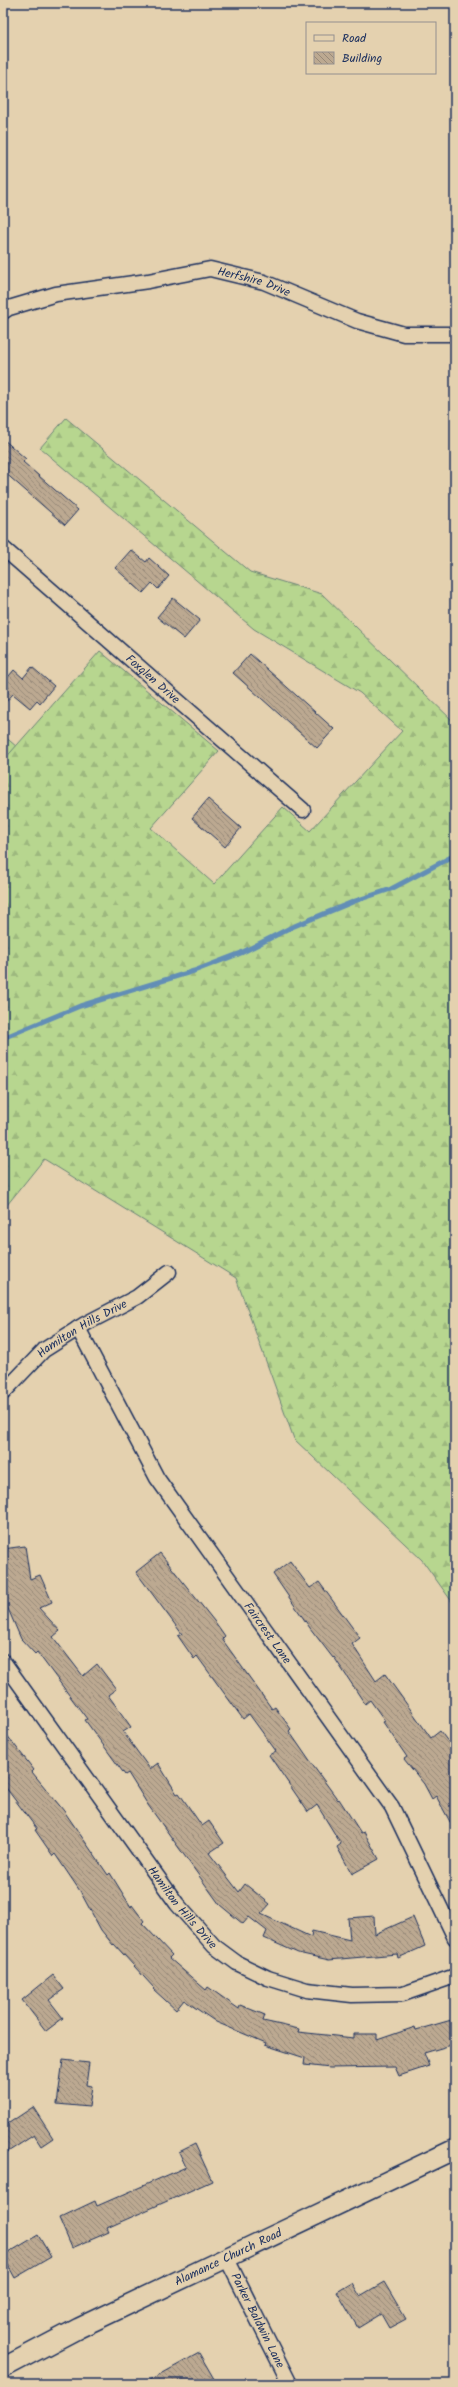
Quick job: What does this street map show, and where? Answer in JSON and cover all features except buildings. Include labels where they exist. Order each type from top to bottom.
[{"type":"main road","name":"Alamance Church Road","points":[[3,2368],[79,2328],[455,2149]]},
{"type":"street","name":"Herfshire Drive","points":[[3,312],[9,308],[56,294],[148,281],[210,269],[264,282],[358,321],[404,334],[455,334]]},
{"type":"street","name":"Foxglen Drive","points":[[3,548],[303,810]]},
{"type":"street","name":"Hamilton Hills Drive","points":[[3,1393],[44,1350],[78,1328],[137,1297],[169,1272]]},
{"type":"street","name":"Faircrest Lane","points":[[78,1328],[157,1478],[392,1807],[455,1938]]},
{"type":"street","name":"Hamilton Hills Drive","points":[[3,1661],[177,1904],[214,1946],[237,1963],[268,1978],[307,1990],[352,1995],[403,1994],[455,1976]]},
{"type":"street","name":"Parker Baldwin Lane","points":[[226,2257],[290,2384]]},
{"type":"green space","points":[[66,418],[250,572],[322,594],[455,723],[455,1606],[422,1560],[294,1439],[236,1278],[44,1159],[3,1210],[3,761],[100,651],[219,751],[151,828],[214,884],[283,807],[310,831],[402,731],[360,693],[254,629],[40,448]]},
{"type":"green space","points":[[3,735],[17,747],[3,761]]},
{"type":"waterway","points":[[3,1038],[80,1006],[194,971],[241,953],[292,927],[355,901],[391,889],[455,855]]}]
